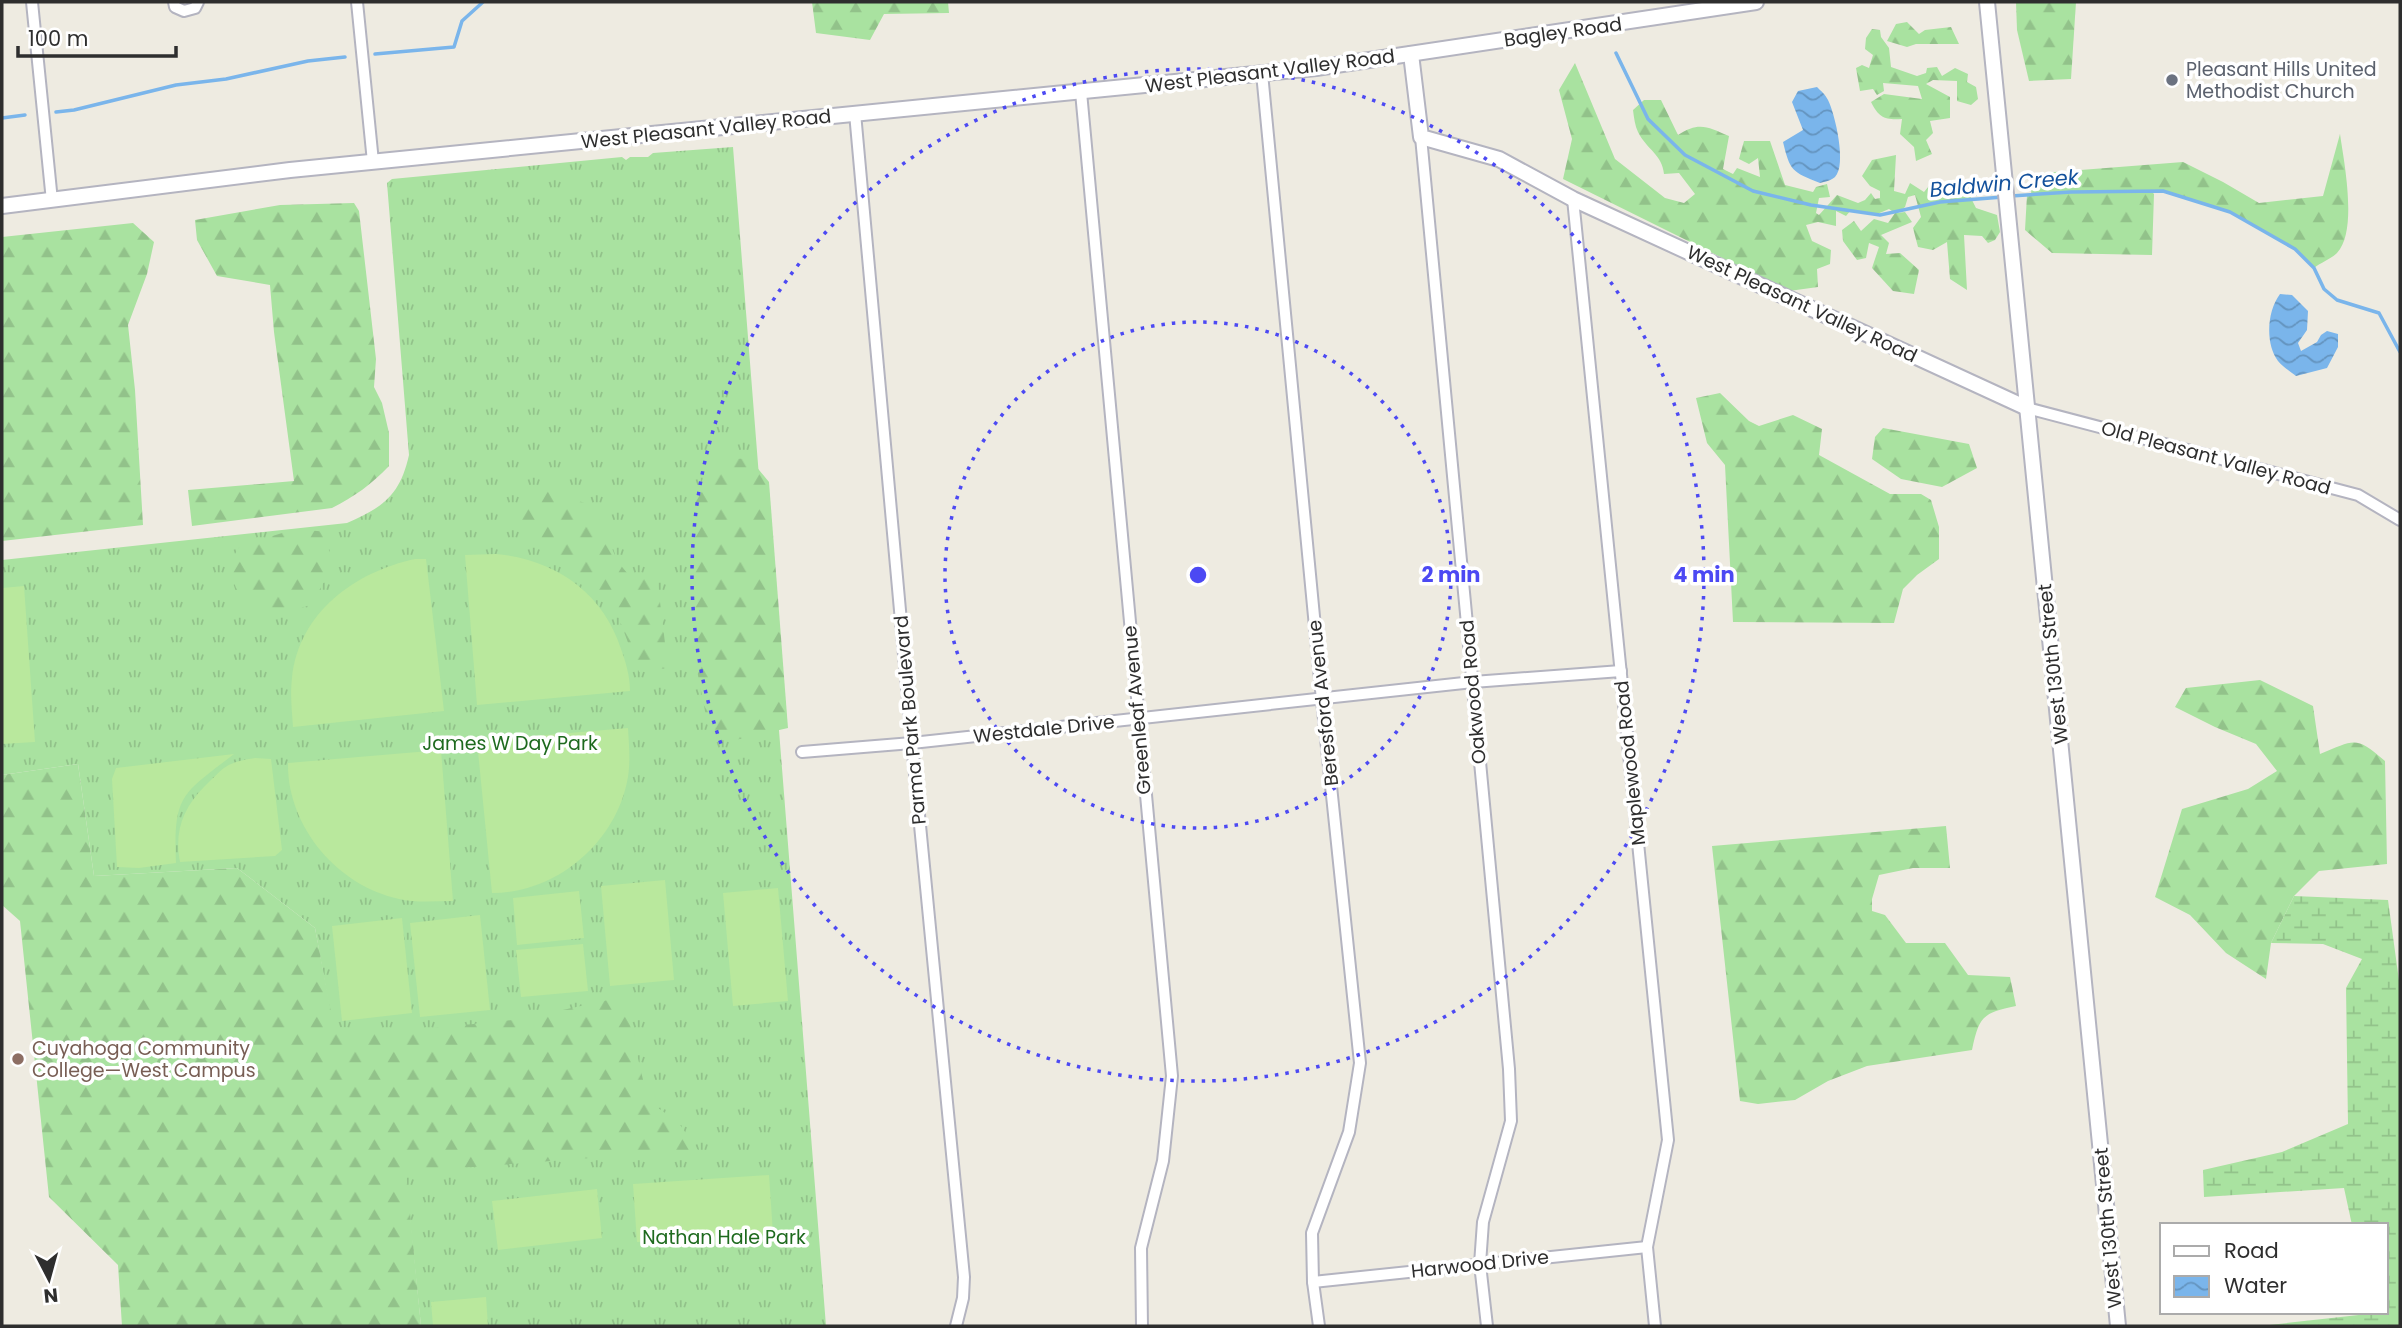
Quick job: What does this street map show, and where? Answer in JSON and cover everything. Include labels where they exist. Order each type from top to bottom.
[{"type":"main road","name":"Bagley Road","points":[[1411,54],[1756,2]]},
{"type":"main road","name":"West 130th Street","points":[[1987,2],[2010,212],[2118,1326]]},
{"type":"main road","name":"West Pleasant Valley Road","points":[[2,206],[290,170],[1081,92],[1411,54]]},
{"type":"main road","name":"Oakwood Road","points":[[1411,54],[1421,137]]},
{"type":"main road","name":"West Pleasant Valley Road","points":[[1421,137],[1500,159],[1573,199],[2027,408]]},
{"type":"street","points":[[32,2],[52,201]]},
{"type":"street","points":[[174,2],[175,7],[184,11],[195,8],[198,2]]},
{"type":"street","points":[[357,2],[373,162]]},
{"type":"street","name":"Beresford Avenue","points":[[1262,73],[1360,1063],[1349,1132],[1312,1233],[1313,1282],[1319,1326]]},
{"type":"street","name":"Greenleaf Avenue","points":[[1081,92],[1172,1076],[1163,1161],[1141,1248],[1142,1326]]},
{"type":"street","name":"Parma Park Boulevard","points":[[855,113],[964,1277],[963,1298],[956,1326]]},
{"type":"street","name":"Oakwood Road","points":[[1421,137],[1509,1069],[1511,1121],[1483,1222],[1480,1264],[1487,1326]]},
{"type":"street","name":"Maplewood Road","points":[[1573,199],[1668,1140],[1647,1247],[1656,1326]]},
{"type":"street","name":"Old Pleasant Valley Road","points":[[2027,408],[2358,495],[2400,520]]},
{"type":"street","name":"Westdale Drive","points":[[802,752],[912,743],[1472,682],[1620,671]]},
{"type":"street","name":"Harwood Drive","points":[[1313,1282],[1647,1247]]},
{"type":"green space","points":[[812,2],[948,2],[949,13],[884,14],[870,40],[816,33]]},
{"type":"green space","points":[[2016,2],[2076,2],[2071,79],[2029,81],[2017,30]]},
{"type":"green space","points":[[1907,22],[1919,34],[1925,30],[1951,27],[1959,44],[1916,44],[1907,47],[1887,41],[1896,24]]},
{"type":"green space","points":[[1872,29],[1880,30],[1881,37],[1889,48],[1891,67],[1917,76],[1926,73],[1927,68],[1937,67],[1942,76],[1955,68],[1968,74],[1967,82],[1976,87],[1978,99],[1971,105],[1957,101],[1957,81],[1933,80],[1926,84],[1950,97],[1950,118],[1930,121],[1933,133],[1926,140],[1932,154],[1916,161],[1914,147],[1900,134],[1902,119],[1883,117],[1871,102],[1884,94],[1922,99],[1918,86],[1883,83],[1884,91],[1877,95],[1873,89],[1860,91],[1856,68],[1862,65],[1869,68],[1873,55],[1865,49],[1866,38]]},
{"type":"green space","points":[[1575,63],[1615,159],[1665,198],[1684,203],[1695,194],[1679,173],[1664,174],[1657,157],[1638,132],[1633,110],[1644,100],[1661,100],[1678,135],[1692,128],[1704,127],[1729,136],[1723,169],[1733,174],[1737,168],[1760,177],[1758,158],[1749,164],[1739,159],[1744,141],[1770,141],[1785,185],[1813,192],[1816,187],[1827,184],[1830,197],[1819,198],[1816,213],[1819,215],[1837,195],[1858,203],[1871,193],[1875,199],[1880,198],[1880,191],[1870,186],[1862,176],[1872,160],[1896,155],[1894,191],[1905,194],[1910,183],[1924,192],[1933,181],[1945,191],[1983,183],[1984,195],[1970,196],[1976,208],[1997,215],[2000,232],[1995,240],[1988,243],[1982,236],[1964,235],[1967,290],[1950,279],[1947,242],[1933,250],[1918,247],[1913,228],[1921,217],[1915,195],[1908,197],[1905,207],[1897,213],[1905,212],[1912,222],[1881,235],[1889,243],[1886,254],[1900,253],[1919,270],[1914,294],[1893,291],[1872,268],[1879,247],[1869,243],[1866,258],[1857,260],[1843,241],[1842,230],[1854,221],[1861,231],[1874,219],[1888,223],[1895,213],[1889,209],[1875,215],[1851,210],[1846,216],[1836,211],[1836,226],[1818,222],[1806,225],[1812,241],[1831,250],[1830,264],[1817,269],[1818,287],[1789,291],[1563,179],[1572,139],[1559,90]]},
{"type":"green space","points":[[2340,134],[2348,196],[2347,229],[2337,253],[2314,268],[2295,249],[2230,212],[2163,191],[2152,192],[2152,255],[2052,253],[2025,230],[2027,195],[2031,195],[2032,180],[2042,173],[2183,162],[2259,203],[2323,196]]},
{"type":"green space","name":"James W Day Park","points":[[733,147],[826,1326],[421,1326],[405,1172],[333,1027],[315,928],[237,868],[94,876],[78,764],[2,775],[2,560],[347,523],[381,505],[401,480],[409,455],[387,183],[392,179],[622,157],[626,160],[630,157],[648,157],[653,153]]},
{"type":"green space","points":[[354,203],[359,211],[376,359],[374,387],[382,403],[389,433],[389,466],[362,490],[332,508],[192,526],[188,490],[294,481],[270,285],[217,276],[197,240],[195,220],[280,205]]},
{"type":"green space","points":[[133,223],[154,242],[147,274],[128,325],[135,390],[143,525],[2,541],[2,237]]},
{"type":"green space","points":[[1720,393],[1749,421],[1759,426],[1793,415],[1822,429],[1819,455],[1890,494],[1921,494],[1931,500],[1939,527],[1939,559],[1903,589],[1894,623],[1733,622],[1725,465],[1707,443],[1696,398]]},
{"type":"green space","points":[[1883,428],[1969,444],[1977,468],[1942,487],[1901,479],[1872,459],[1875,437]]},
{"type":"green space","points":[[714,458],[750,459],[769,482],[788,728],[731,741],[708,726],[693,650],[695,494]]},
{"type":"green space","points":[[548,490],[593,506],[618,562],[632,579],[657,577],[668,668],[639,672],[617,613],[556,556],[526,540],[510,514],[525,494]]},
{"type":"green space","points":[[295,529],[328,532],[330,571],[311,605],[265,617],[236,588],[228,565],[240,546]]},
{"type":"green space","points":[[496,554],[517,557],[556,571],[589,595],[613,629],[626,664],[630,691],[477,705],[465,555]]},
{"type":"green space","points":[[415,559],[426,559],[444,711],[293,727],[291,684],[297,654],[318,615],[352,585],[371,574]]},
{"type":"green space","points":[[24,586],[35,742],[2,744],[2,588]]},
{"type":"green space","points":[[2260,680],[2313,706],[2320,754],[2354,742],[2367,747],[2385,761],[2387,864],[2319,871],[2294,896],[2271,943],[2266,979],[2226,953],[2190,915],[2155,897],[2182,809],[2248,789],[2277,771],[2256,744],[2175,707],[2186,688]]},
{"type":"green space","points":[[628,728],[627,782],[620,805],[595,844],[579,861],[538,884],[516,891],[492,893],[477,741]]},
{"type":"green space","points":[[441,750],[453,901],[405,900],[377,892],[337,867],[320,850],[296,809],[290,787],[288,763]]},
{"type":"green space","points":[[234,754],[203,778],[185,797],[177,822],[176,863],[139,868],[117,867],[112,779],[116,768]]},
{"type":"green space","points":[[255,758],[271,759],[282,850],[275,856],[180,862],[179,831],[191,803],[221,770],[237,762]]},
{"type":"green space","points":[[78,764],[94,876],[237,868],[315,928],[334,1027],[405,1031],[522,1019],[608,1000],[625,1003],[648,1101],[678,1122],[698,1150],[406,1172],[421,1326],[122,1326],[118,1265],[49,1197],[20,921],[2,905],[2,775]]},
{"type":"green space","points":[[1946,826],[1950,868],[1913,868],[1879,875],[1872,899],[1872,911],[1885,915],[1906,943],[1945,943],[1968,975],[2010,977],[2016,1006],[1996,1011],[1984,1018],[1977,1030],[1972,1050],[1867,1066],[1828,1081],[1795,1100],[1758,1104],[1740,1101],[1712,846]]},
{"type":"green space","points":[[665,880],[674,980],[610,986],[601,886]]},
{"type":"green space","points":[[778,888],[788,1001],[733,1006],[723,893]]},
{"type":"green space","points":[[579,891],[584,938],[517,945],[513,898]]},
{"type":"green space","points":[[2294,896],[2388,900],[2400,988],[2400,1326],[2260,1326],[2388,1314],[2388,1223],[2352,1223],[2344,1188],[2204,1197],[2203,1170],[2282,1152],[2348,1124],[2346,988],[2362,959],[2323,944],[2271,943]]},
{"type":"green space","points":[[480,915],[490,1010],[420,1017],[410,923]]},
{"type":"green space","points":[[402,918],[412,1013],[342,1021],[332,926]]},
{"type":"green space","points":[[583,944],[588,991],[521,997],[516,950]]},
{"type":"green space","points":[[769,1175],[773,1234],[637,1242],[633,1184]]},
{"type":"green space","points":[[597,1189],[602,1238],[498,1250],[492,1201]]},
{"type":"green space","points":[[486,1297],[488,1326],[433,1326],[431,1302]]},
{"type":"water","points":[[1817,87],[1826,96],[1831,107],[1840,151],[1835,177],[1820,183],[1798,173],[1790,165],[1783,142],[1803,130],[1792,102],[1798,91]]},
{"type":"water","points":[[2280,294],[2292,295],[2308,311],[2307,330],[2298,343],[2301,351],[2317,342],[2327,331],[2338,334],[2338,347],[2327,368],[2296,376],[2278,361],[2271,346],[2269,328],[2272,309]]},
{"type":"waterway","points":[[375,54],[454,47],[462,21],[483,2]]},
{"type":"waterway","name":"Baldwin Creek","points":[[1616,53],[1648,119],[1685,155],[1753,191],[1811,205],[1880,215],[1940,202],[2003,197]]},
{"type":"waterway","points":[[56,112],[176,85],[226,79],[308,61],[345,57]]},
{"type":"waterway","points":[[2,118],[25,115]]},
{"type":"waterway","name":"Baldwin Creek","points":[[2011,196],[2163,191],[2230,212],[2295,249],[2314,268],[2324,289],[2337,300],[2379,313],[2400,352]]},
{"type":"place","name":"Pleasant Hills United Methodist Church","points":[[2172,80]]},
{"type":"place","name":"Cuyahoga Community College—West Campus","points":[[18,1059]]},
{"type":"park label","name":"Nathan Hale Park","points":[[724,1237]]}]
